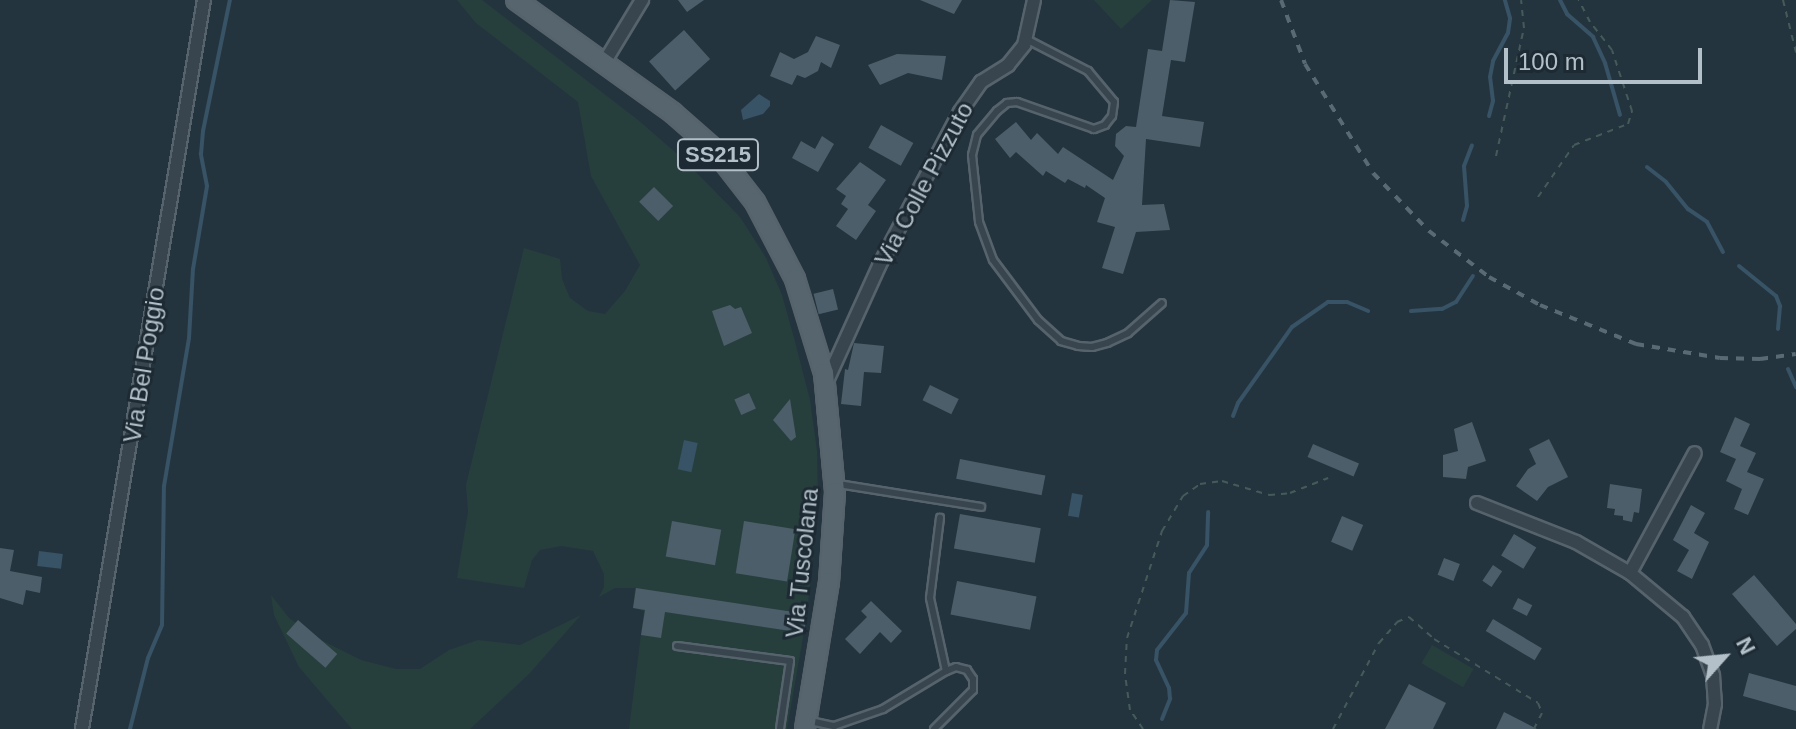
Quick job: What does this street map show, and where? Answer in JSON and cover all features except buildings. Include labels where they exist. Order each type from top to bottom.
[{"type":"main road","name":"Via Tuscolana","points":[[516,0],[673,113],[713,148],[755,202],[800,280],[821,346],[835,484],[831,565],[805,724]]},
{"type":"street","name":"Via Bel Poggio","points":[[82,729],[204,0]]},
{"type":"street","points":[[604,63],[642,0]]},
{"type":"street","name":"Via Colle Pizzuto","points":[[826,383],[874,277],[960,112],[978,85],[1012,61],[1026,39],[1034,0]]},
{"type":"street","points":[[1630,573],[1695,453]]},
{"type":"street","points":[[1477,503],[1563,536],[1630,573],[1683,617],[1702,645],[1715,686],[1710,729]]},
{"type":"lane","points":[[1026,39],[1088,71],[1114,102],[1112,116],[1105,125],[1094,129],[1017,102],[1007,103],[977,135],[972,155],[979,222],[993,260],[1038,320],[1061,341],[1078,346],[1107,343],[1128,333],[1162,303]]},
{"type":"lane","points":[[835,484],[981,507]]},
{"type":"lane","points":[[940,518],[930,598],[946,671]]},
{"type":"lane","points":[[677,646],[790,661],[780,729]]},
{"type":"lane","points":[[805,724],[834,726],[883,709],[946,671],[956,667],[967,670],[973,679],[973,690],[934,729]]},
{"type":"path","points":[[1496,156],[1524,28],[1521,0]]},
{"type":"path","points":[[1538,197],[1574,145],[1628,124],[1632,111],[1612,50],[1590,22],[1579,0]]},
{"type":"path","points":[[1783,0],[1796,52]]},
{"type":"path","points":[[1143,729],[1130,710],[1125,674],[1127,638],[1162,531],[1183,496],[1200,484],[1222,481],[1269,495],[1290,493],[1328,478]]},
{"type":"path","points":[[1333,729],[1379,643],[1397,622],[1409,617],[1434,639],[1538,703],[1542,713],[1534,729]]},
{"type":"green space","points":[[457,0],[482,0],[638,120],[683,159],[740,217],[766,258],[782,295],[794,338],[810,400],[817,451],[818,498],[807,614],[787,729],[629,729],[644,611],[633,608],[635,588],[615,588],[599,597],[604,587],[604,574],[593,551],[561,546],[540,550],[532,560],[524,588],[457,578],[468,512],[466,485],[524,248],[560,259],[562,279],[570,298],[588,311],[605,314],[625,291],[640,265],[591,176],[578,102],[476,23]]},
{"type":"green space","points":[[1094,0],[1152,0],[1121,29]]},
{"type":"green space","points":[[271,595],[289,618],[319,639],[361,660],[396,669],[420,669],[449,650],[478,640],[520,645],[581,615],[529,674],[470,729],[352,729],[299,667],[274,615]]},
{"type":"green space","points":[[1432,645],[1474,669],[1463,687],[1422,663]]},
{"type":"water","points":[[759,94],[770,101],[770,106],[763,114],[743,120],[741,110]]},
{"type":"water","points":[[684,440],[698,443],[691,472],[678,469]]},
{"type":"water","points":[[1072,493],[1083,495],[1079,518],[1068,516]]},
{"type":"water","points":[[39,551],[63,554],[61,569],[37,566]]},
{"type":"waterway","points":[[130,729],[148,658],[162,625],[164,486],[189,338],[193,269],[207,186],[201,154],[203,131],[230,0]]},
{"type":"waterway","points":[[1489,116],[1493,101],[1490,77],[1493,61],[1508,33],[1510,18],[1505,0]]},
{"type":"waterway","points":[[1560,0],[1567,14],[1593,37],[1605,63],[1620,115]]},
{"type":"waterway","points":[[1463,220],[1467,206],[1464,166],[1472,145]]},
{"type":"waterway","points":[[1647,167],[1666,182],[1688,209],[1707,222],[1723,252]]},
{"type":"waterway","points":[[1739,266],[1776,296],[1780,306],[1778,329]]},
{"type":"waterway","points":[[1411,311],[1442,309],[1456,302],[1473,276]]},
{"type":"waterway","points":[[1233,416],[1238,403],[1292,327],[1328,302],[1347,302],[1368,311]]},
{"type":"waterway","points":[[1788,369],[1796,387]]},
{"type":"waterway","points":[[1162,719],[1170,699],[1169,688],[1156,660],[1157,650],[1186,613],[1189,573],[1207,545],[1208,512]]},
{"type":"railway","points":[[1281,0],[1305,64],[1373,173],[1429,231],[1489,277],[1540,305],[1636,344],[1720,358],[1760,359],[1796,354]]}]
